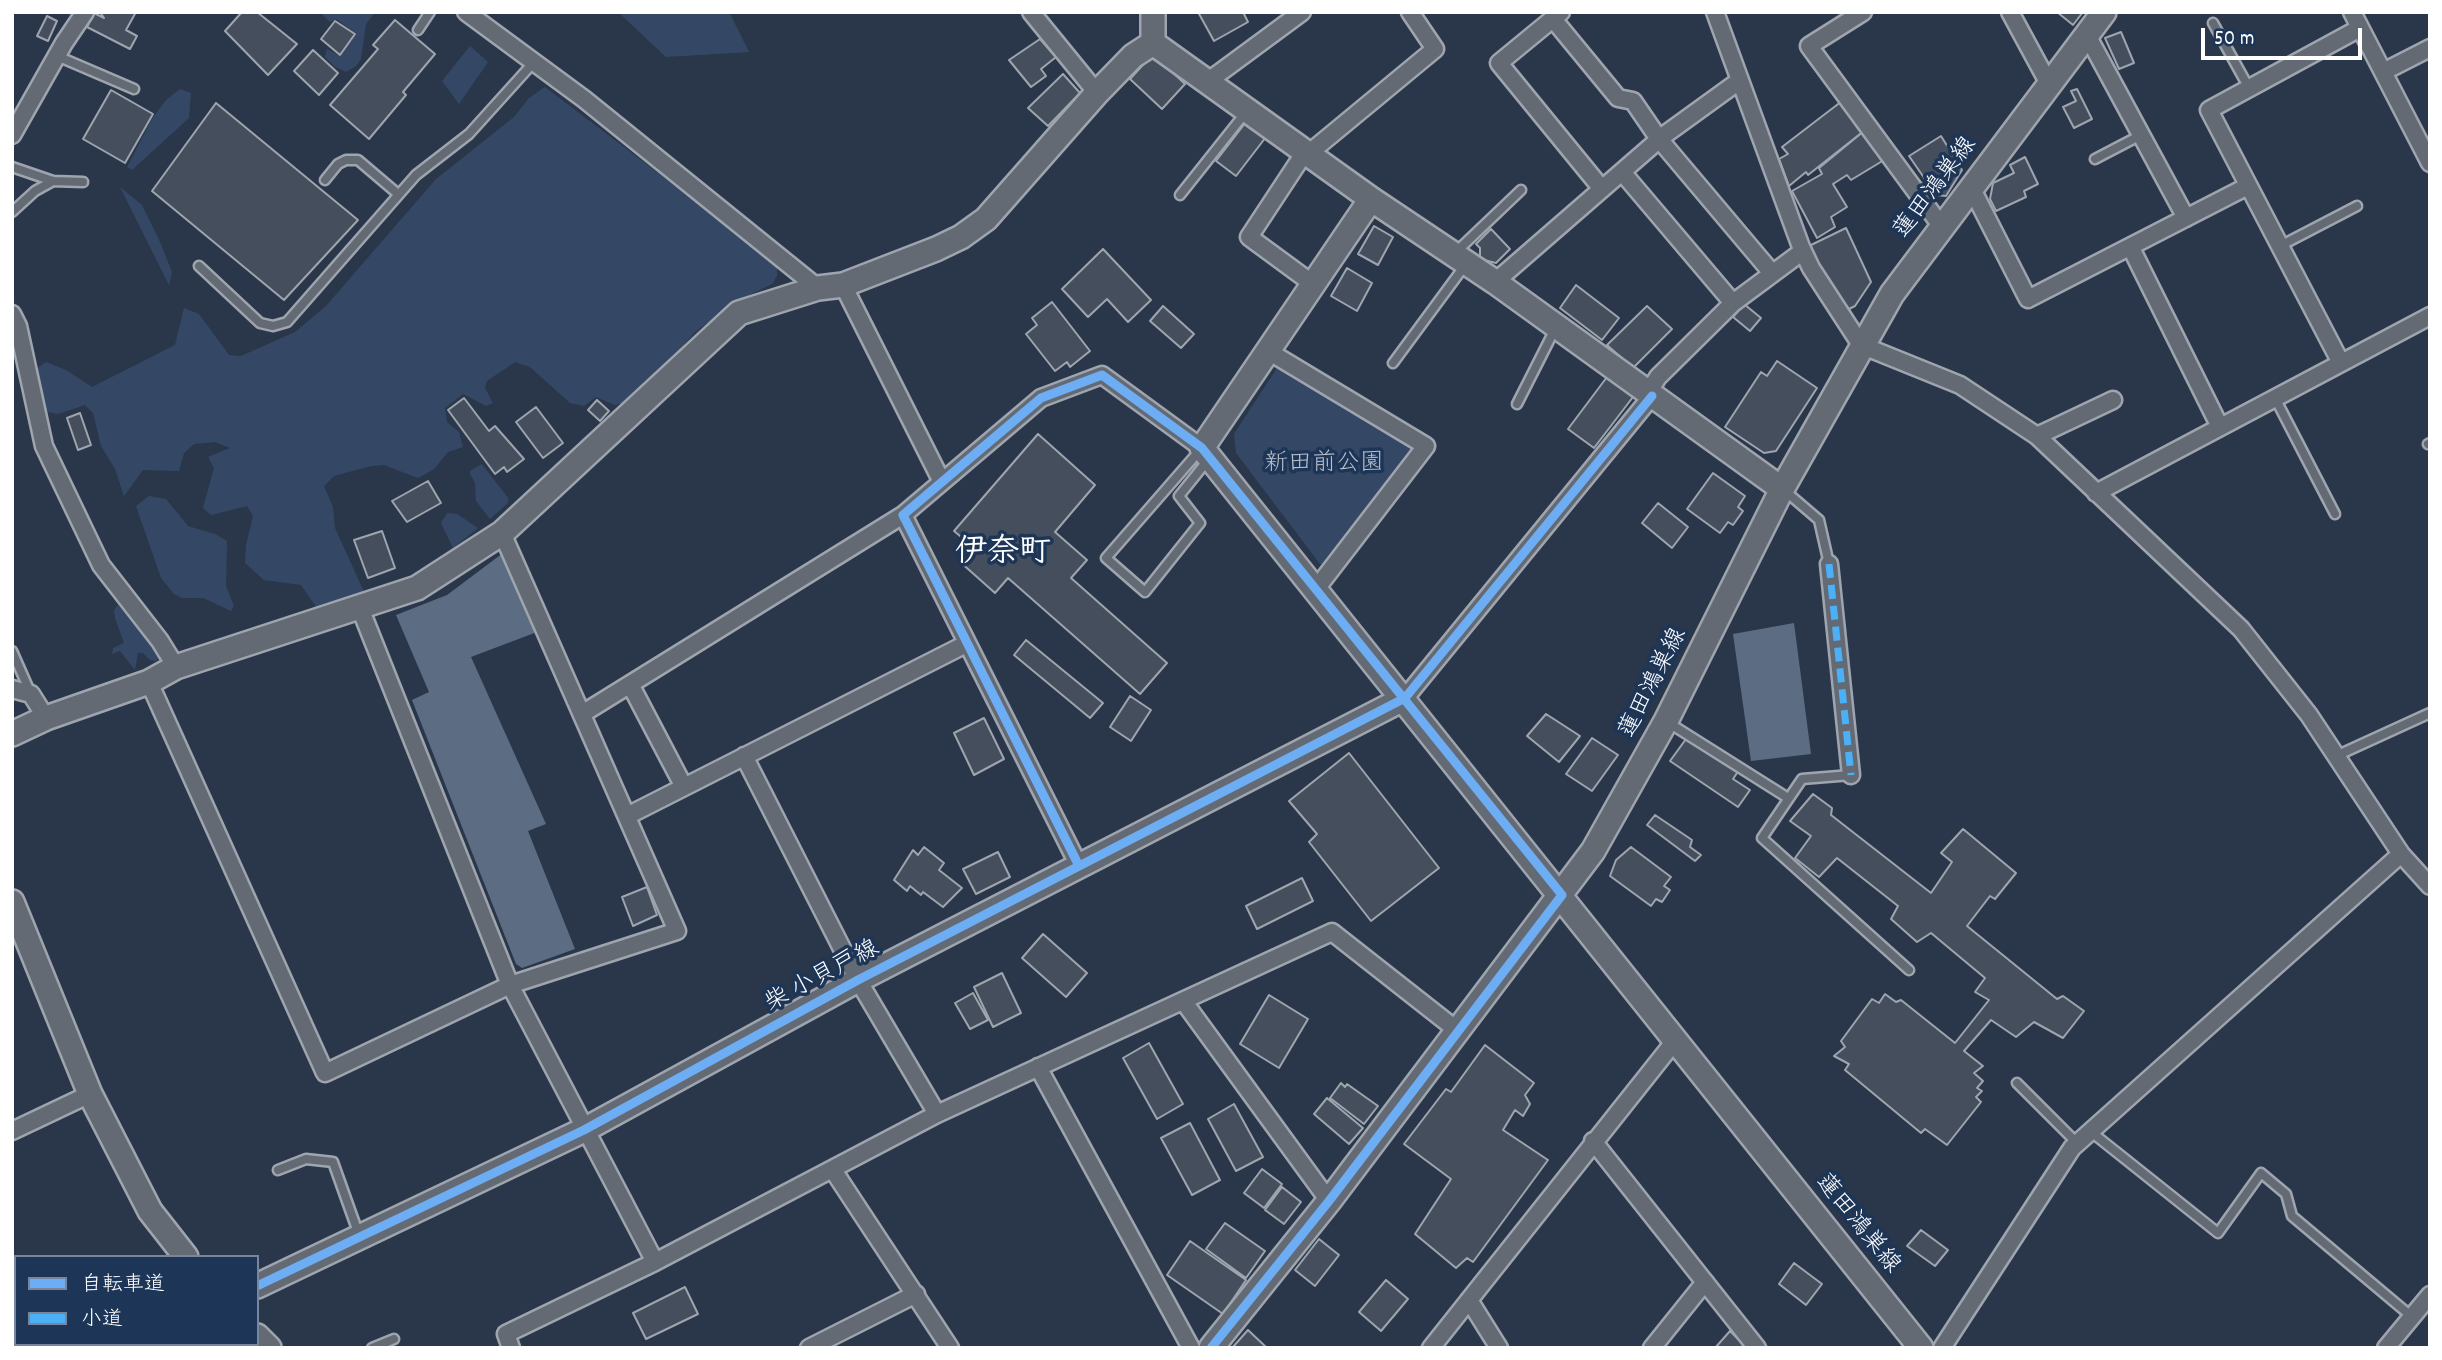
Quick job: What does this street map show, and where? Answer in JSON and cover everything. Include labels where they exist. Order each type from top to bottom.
[{"type":"street","points":[[12,135],[85,12]]},
{"type":"street","points":[[467,12],[534,62],[818,288]]},
{"type":"street","points":[[1031,12],[1097,93]]},
{"type":"street","points":[[1153,12],[1153,43]]},
{"type":"street","points":[[1207,82],[1302,12]]},
{"type":"street","points":[[1313,284],[1248,237],[1307,153],[1435,49],[1410,12]]},
{"type":"street","points":[[1715,12],[1804,251],[1861,345],[1960,385],[2037,436],[2241,629],[2309,715],[2401,854],[2430,886]]},
{"type":"street","points":[[1831,12],[1839,27]]},
{"type":"street","points":[[1863,12],[1809,46],[1942,227]]},
{"type":"street","points":[[2010,12],[2049,84]]},
{"type":"street","name":"蓮田鴻巣線","points":[[1921,1348],[1674,1042],[1562,895],[1593,851],[1667,721],[1782,489],[1892,294],[2104,12]]},
{"type":"street","points":[[2352,12],[2430,163]]},
{"type":"street","points":[[1602,189],[1499,63],[1557,15],[1618,97],[1633,101],[1660,139],[1772,273]]},
{"type":"street","points":[[2341,363],[2209,110],[2360,28]]},
{"type":"street","points":[[2087,35],[2186,218]]},
{"type":"street","points":[[12,734],[46,718],[149,682],[176,667],[417,588],[502,533],[739,313],[818,288],[843,285],[936,249],[986,219],[1097,93],[1133,56],[1153,43]]},
{"type":"street","points":[[1153,43],[1371,199],[1495,282],[1782,489]]},
{"type":"street","points":[[2383,72],[2430,48]]},
{"type":"street","points":[[1495,282],[1660,139],[1739,81]]},
{"type":"street","points":[[1622,172],[1733,303]]},
{"type":"street","points":[[1971,187],[2028,299],[2248,186]]},
{"type":"street","points":[[1206,453],[1268,351],[1371,199]]},
{"type":"street","points":[[2131,248],[2220,427]]},
{"type":"street","points":[[1405,698],[1650,395],[1658,377],[1733,303],[1804,251]]},
{"type":"street","points":[[843,285],[941,480]]},
{"type":"street","points":[[12,314],[19,326],[44,446],[101,565],[160,641],[176,667]]},
{"type":"street","points":[[2096,493],[2430,316]]},
{"type":"street","points":[[1268,351],[1426,446],[1316,589]]},
{"type":"street","points":[[582,713],[903,515],[941,480],[1041,398],[1102,375],[1206,453],[1562,895],[1329,1201],[1211,1348]]},
{"type":"street","points":[[2037,436],[2113,400]]},
{"type":"street","points":[[903,515],[1079,866]]},
{"type":"street","points":[[149,682],[325,1073],[510,985],[677,932],[502,533]]},
{"type":"street","points":[[1829,565],[1852,775]]},
{"type":"street","points":[[360,608],[510,985],[655,1262]]},
{"type":"street","points":[[627,816],[966,644]]},
{"type":"street","points":[[630,684],[684,787]]},
{"type":"street","points":[[12,689],[31,694],[46,718]]},
{"type":"street","name":"柴 小貝戸線","points":[[259,1285],[584,1130],[858,980],[1405,698]]},
{"type":"street","points":[[744,756],[858,980],[937,1114]]},
{"type":"street","points":[[1942,1348],[2077,1143],[2401,854]]},
{"type":"street","points":[[12,902],[90,1094],[150,1211],[184,1255]]},
{"type":"street","points":[[512,1348],[506,1334],[655,1262],[937,1114],[1332,932],[1458,1031]]},
{"type":"street","points":[[1184,1002],[1329,1201]]},
{"type":"street","points":[[1431,1348],[1674,1042]]},
{"type":"street","points":[[1038,1067],[1191,1348]]},
{"type":"street","points":[[12,1131],[90,1094]]},
{"type":"street","points":[[1594,1141],[1758,1348]]},
{"type":"street","points":[[833,1170],[950,1348]]},
{"type":"street","points":[[1652,1348],[1705,1282]]},
{"type":"street","points":[[809,1348],[916,1294]]},
{"type":"street","points":[[2386,1348],[2430,1295]]},
{"type":"street","points":[[1469,1300],[1499,1348]]},
{"type":"lane","points":[[418,30],[430,12]]},
{"type":"lane","points":[[2213,23],[2249,89]]},
{"type":"lane","points":[[57,56],[134,89]]},
{"type":"lane","points":[[199,266],[260,323],[272,326],[287,322],[416,175],[469,134],[534,62]]},
{"type":"lane","points":[[1180,195],[1248,110]]},
{"type":"lane","points":[[2095,159],[2141,135]]},
{"type":"lane","points":[[325,180],[338,164],[346,160],[358,160],[398,194]]},
{"type":"lane","points":[[12,167],[53,181],[83,182]]},
{"type":"lane","points":[[12,212],[35,191],[53,181]]},
{"type":"lane","points":[[1393,363],[1460,259],[1521,190]]},
{"type":"lane","points":[[2280,246],[2357,206]]},
{"type":"lane","points":[[1517,404],[1556,326]]},
{"type":"lane","points":[[2275,398],[2335,514]]},
{"type":"lane","points":[[1206,453],[1179,496],[1200,523],[1144,592],[1106,558],[1206,453]]},
{"type":"lane","points":[[1782,489],[1819,520],[1829,565]]},
{"type":"lane","points":[[12,652],[31,694]]},
{"type":"lane","points":[[2336,756],[2430,713]]},
{"type":"lane","points":[[1667,721],[1787,798]]},
{"type":"lane","points":[[1852,775],[1802,779],[1762,838],[1909,970]]},
{"type":"lane","points":[[2017,1083],[2077,1143]]},
{"type":"lane","points":[[2090,1131],[2218,1233],[2261,1173],[2286,1194],[2292,1216],[2411,1316]]},
{"type":"lane","points":[[278,1170],[306,1159],[333,1162],[360,1238]]},
{"type":"lane","points":[[372,1348],[394,1339]]},
{"type":"green space","points":[[320,12],[375,12],[366,24],[361,59],[346,72],[335,67],[325,57],[327,49],[340,56],[356,33],[336,19],[330,22]]},
{"type":"green space","points":[[618,12],[729,12],[749,52],[666,57]]},
{"type":"green space","points":[[470,46],[488,62],[459,104],[442,81]]},
{"type":"green space","points":[[545,87],[770,258],[777,265],[777,276],[772,284],[739,300],[695,332],[636,399],[615,405],[596,397],[584,406],[570,403],[530,367],[515,362],[487,381],[485,388],[493,403],[486,406],[463,394],[445,408],[447,422],[459,432],[463,447],[448,452],[434,469],[418,478],[384,465],[334,476],[324,486],[333,507],[335,528],[365,594],[345,604],[332,603],[317,608],[301,585],[264,580],[245,563],[253,516],[247,506],[211,515],[203,508],[214,468],[208,457],[230,448],[215,442],[194,444],[184,453],[179,471],[143,470],[124,496],[115,469],[101,446],[93,413],[85,405],[58,414],[42,411],[36,369],[46,362],[66,370],[92,387],[175,345],[184,308],[199,314],[229,355],[241,356],[295,332],[326,306],[436,179],[514,117],[529,98]]},
{"type":"green space","points":[[180,89],[191,93],[189,118],[132,170],[127,167],[152,119],[166,100]]},
{"type":"green space","points":[[120,187],[142,205],[172,272],[169,285]]},
{"type":"green space","name":"新田前公園","points":[[1277,368],[1285,368],[1411,446],[1413,453],[1327,563],[1320,564],[1236,453],[1234,434]]},
{"type":"green space","points":[[482,464],[508,498],[508,503],[490,519],[476,501],[475,483],[470,474],[470,471]]},
{"type":"green space","points":[[149,496],[166,499],[188,526],[215,534],[227,541],[226,586],[234,606],[231,611],[203,598],[182,598],[174,594],[161,578],[136,506]]},
{"type":"green space","points":[[447,513],[457,514],[478,528],[453,548],[441,523]]},
{"type":"green space","points":[[118,605],[156,647],[160,657],[156,661],[138,653],[135,670],[120,651],[112,654],[113,648],[124,643],[115,618],[114,610]]},
{"type":"shaded area","points":[[503,553],[537,632],[471,657],[546,824],[528,831],[575,949],[522,968],[516,964],[412,700],[429,692],[396,615],[447,595]]},
{"type":"shaded area","points":[[1794,623],[1811,754],[1751,761],[1733,634]]},
{"type":"building","points":[[100,12],[136,12],[126,30],[137,36],[130,49],[87,27],[94,13],[104,18]]},
{"type":"building","points":[[242,12],[257,12],[297,44],[268,75],[225,31]]},
{"type":"building","points":[[1198,12],[1243,12],[1248,22],[1214,41]]},
{"type":"building","points":[[2057,12],[2083,12],[2073,25]]},
{"type":"building","points":[[47,16],[57,21],[48,41],[37,36]]},
{"type":"building","points":[[395,20],[435,54],[403,92],[406,95],[369,139],[330,105],[378,49],[373,45]]},
{"type":"building","points":[[335,21],[355,34],[340,55],[321,39]]},
{"type":"building","points":[[2121,32],[2134,63],[2119,69],[2105,38]]},
{"type":"building","points":[[1040,39],[1056,57],[1041,69],[1046,76],[1031,87],[1009,60]]},
{"type":"building","points":[[313,50],[338,73],[319,95],[294,71]]},
{"type":"building","points":[[1153,54],[1185,84],[1162,109],[1130,79]]},
{"type":"building","points":[[1063,74],[1080,93],[1048,126],[1028,108]]},
{"type":"building","points":[[2077,89],[2092,119],[2074,128],[2063,107],[2076,101],[2071,91]]},
{"type":"building","points":[[111,90],[153,114],[125,163],[83,139]]},
{"type":"building","points":[[1842,101],[1865,130],[1808,175],[1806,172],[1789,186],[1779,159],[1788,154],[1782,147]]},
{"type":"building","points":[[216,103],[358,220],[284,300],[152,191]]},
{"type":"building","points":[[1246,122],[1266,137],[1236,176],[1216,161]]},
{"type":"building","points":[[1864,131],[1884,160],[1851,180],[1847,175],[1833,184],[1847,207],[1831,217],[1835,227],[1817,238],[1792,191],[1822,174],[1819,168]]},
{"type":"building","points":[[1941,136],[1962,170],[1946,196],[1936,195],[1909,156]]},
{"type":"building","points":[[2025,157],[2038,184],[2024,191],[2026,197],[1996,211],[1990,199],[1993,183],[2014,173],[2010,165]]},
{"type":"building","points":[[1374,226],[1393,237],[1378,265],[1358,254]]},
{"type":"building","points":[[1846,228],[1871,282],[1855,306],[1845,311],[1834,287],[1830,289],[1809,246]]},
{"type":"building","points":[[1491,229],[1510,249],[1496,263],[1480,259],[1480,248],[1476,244]]},
{"type":"building","points":[[1103,249],[1151,300],[1128,322],[1107,299],[1088,317],[1062,289]]},
{"type":"building","points":[[1347,268],[1372,283],[1357,311],[1331,296]]},
{"type":"building","points":[[1576,285],[1619,318],[1602,340],[1560,308]]},
{"type":"building","points":[[1052,302],[1090,351],[1070,367],[1067,362],[1055,371],[1026,334],[1037,325],[1032,318]]},
{"type":"building","points":[[1744,304],[1761,318],[1750,331],[1733,317]]},
{"type":"building","points":[[1163,306],[1194,334],[1181,348],[1150,321]]},
{"type":"building","points":[[1647,306],[1672,329],[1633,368],[1607,345]]},
{"type":"building","points":[[1777,361],[1817,388],[1776,451],[1764,453],[1725,427],[1761,372],[1767,376]]},
{"type":"building","points":[[1607,377],[1633,397],[1594,448],[1568,429]]},
{"type":"building","points":[[464,398],[489,431],[495,426],[524,459],[507,472],[504,467],[495,474],[448,410]]},
{"type":"building","points":[[597,400],[609,411],[600,421],[588,410]]},
{"type":"building","points":[[536,407],[563,443],[543,458],[516,422]]},
{"type":"building","points":[[80,413],[91,445],[78,450],[67,418]]},
{"type":"building","points":[[1038,434],[1095,485],[1055,532],[1087,560],[1071,578],[1167,663],[1140,694],[1008,578],[995,593],[959,561],[972,546],[954,531]]},
{"type":"building","points":[[1713,473],[1745,496],[1738,507],[1743,511],[1733,525],[1728,522],[1720,533],[1687,509]]},
{"type":"building","points":[[428,481],[441,503],[407,522],[392,501]]},
{"type":"building","points":[[1658,503],[1688,527],[1672,548],[1642,523]]},
{"type":"building","points":[[382,531],[395,568],[368,578],[354,540]]},
{"type":"building","points":[[1026,640],[1103,703],[1090,718],[1014,655]]},
{"type":"building","points":[[1130,696],[1151,710],[1131,741],[1110,727]]},
{"type":"building","points":[[1546,714],[1580,736],[1559,762],[1527,736]]},
{"type":"building","points":[[984,718],[1004,759],[974,775],[954,733]]},
{"type":"building","points":[[1592,738],[1618,755],[1592,791],[1566,774]]},
{"type":"building","points":[[1686,739],[1739,770],[1733,779],[1750,790],[1738,807],[1670,761]]},
{"type":"building","points":[[1349,753],[1439,868],[1371,921],[1309,842],[1317,834],[1289,801]]},
{"type":"building","points":[[1813,794],[1832,808],[1831,815],[1931,893],[1952,862],[1941,853],[1963,829],[2016,873],[1995,899],[1990,896],[1967,926],[2057,999],[2063,996],[2084,1011],[2063,1038],[2034,1022],[2016,1037],[1991,1020],[1964,1051],[1983,1066],[1974,1073],[1983,1081],[1977,1088],[1982,1091],[1976,1097],[1981,1102],[1947,1145],[1925,1129],[1921,1133],[1845,1070],[1849,1064],[1834,1056],[1845,1047],[1841,1041],[1872,999],[1879,1003],[1885,994],[1896,1002],[1901,1000],[1955,1043],[1989,1000],[1975,992],[1985,978],[1931,933],[1917,942],[1891,919],[1898,906],[1837,858],[1819,877],[1795,858],[1811,836],[1790,821]]},
{"type":"building","points":[[1655,815],[1692,840],[1690,847],[1701,855],[1695,861],[1647,825]]},
{"type":"building","points":[[924,847],[944,863],[939,870],[962,888],[943,907],[923,892],[921,895],[910,886],[907,891],[894,880],[913,850],[918,855]]},
{"type":"building","points":[[1631,847],[1671,877],[1664,886],[1670,890],[1662,902],[1656,899],[1651,906],[1610,876],[1616,860]]},
{"type":"building","points":[[998,852],[1010,877],[976,894],[963,869]]},
{"type":"building","points":[[1302,878],[1313,901],[1257,929],[1246,906]]},
{"type":"building","points":[[647,887],[657,915],[633,926],[622,897]]},
{"type":"building","points":[[1043,934],[1087,973],[1066,997],[1022,958]]},
{"type":"building","points":[[1002,973],[1021,1013],[993,1027],[974,987]]},
{"type":"building","points":[[973,993],[988,1020],[970,1029],[955,1003]]},
{"type":"building","points":[[1269,995],[1308,1019],[1279,1068],[1240,1044]]},
{"type":"building","points":[[1149,1043],[1183,1104],[1157,1119],[1123,1058]]},
{"type":"building","points":[[1485,1045],[1534,1083],[1525,1095],[1530,1104],[1523,1116],[1515,1110],[1503,1130],[1548,1160],[1473,1262],[1467,1258],[1456,1268],[1415,1234],[1451,1179],[1404,1144],[1446,1089],[1451,1092]]},
{"type":"building","points":[[1341,1083],[1345,1087],[1347,1084],[1378,1106],[1364,1124],[1330,1098]]},
{"type":"building","points":[[1327,1098],[1363,1128],[1349,1144],[1314,1114]]},
{"type":"building","points":[[1234,1104],[1263,1157],[1236,1171],[1208,1119]]},
{"type":"building","points":[[1190,1123],[1220,1180],[1192,1195],[1161,1138]]},
{"type":"building","points":[[1262,1169],[1282,1184],[1264,1208],[1244,1193]]},
{"type":"building","points":[[1282,1187],[1301,1202],[1284,1224],[1265,1210]]},
{"type":"building","points":[[1225,1223],[1265,1251],[1246,1278],[1206,1249]]},
{"type":"building","points":[[1921,1230],[1948,1250],[1935,1266],[1907,1246]]},
{"type":"building","points":[[1319,1239],[1339,1255],[1315,1286],[1295,1270]]},
{"type":"building","points":[[1190,1241],[1246,1280],[1223,1314],[1167,1275]]},
{"type":"building","points":[[1794,1263],[1822,1284],[1806,1305],[1779,1284]]},
{"type":"building","points":[[1386,1280],[1408,1299],[1381,1331],[1359,1312]]},
{"type":"building","points":[[685,1287],[698,1314],[646,1339],[633,1313]]},
{"type":"building","points":[[1248,1330],[1267,1348],[1232,1348]]},
{"type":"building","points":[[1730,1331],[1747,1348],[1715,1348]]},
{"type":"building","points":[[154,1346],[196,1348],[156,1348]]},
{"type":"marked path","points":[[1829,564],[1851,775]]},
{"type":"cycle path","points":[[1079,866],[903,515],[1041,398],[1102,375],[1202,448],[1562,895],[1329,1201],[1211,1348]]},
{"type":"cycle path","points":[[259,1285],[584,1130],[858,980],[1405,698],[1652,396]]},
{"type":"district","name":"伊奈町","points":[[1003,556]]}]
